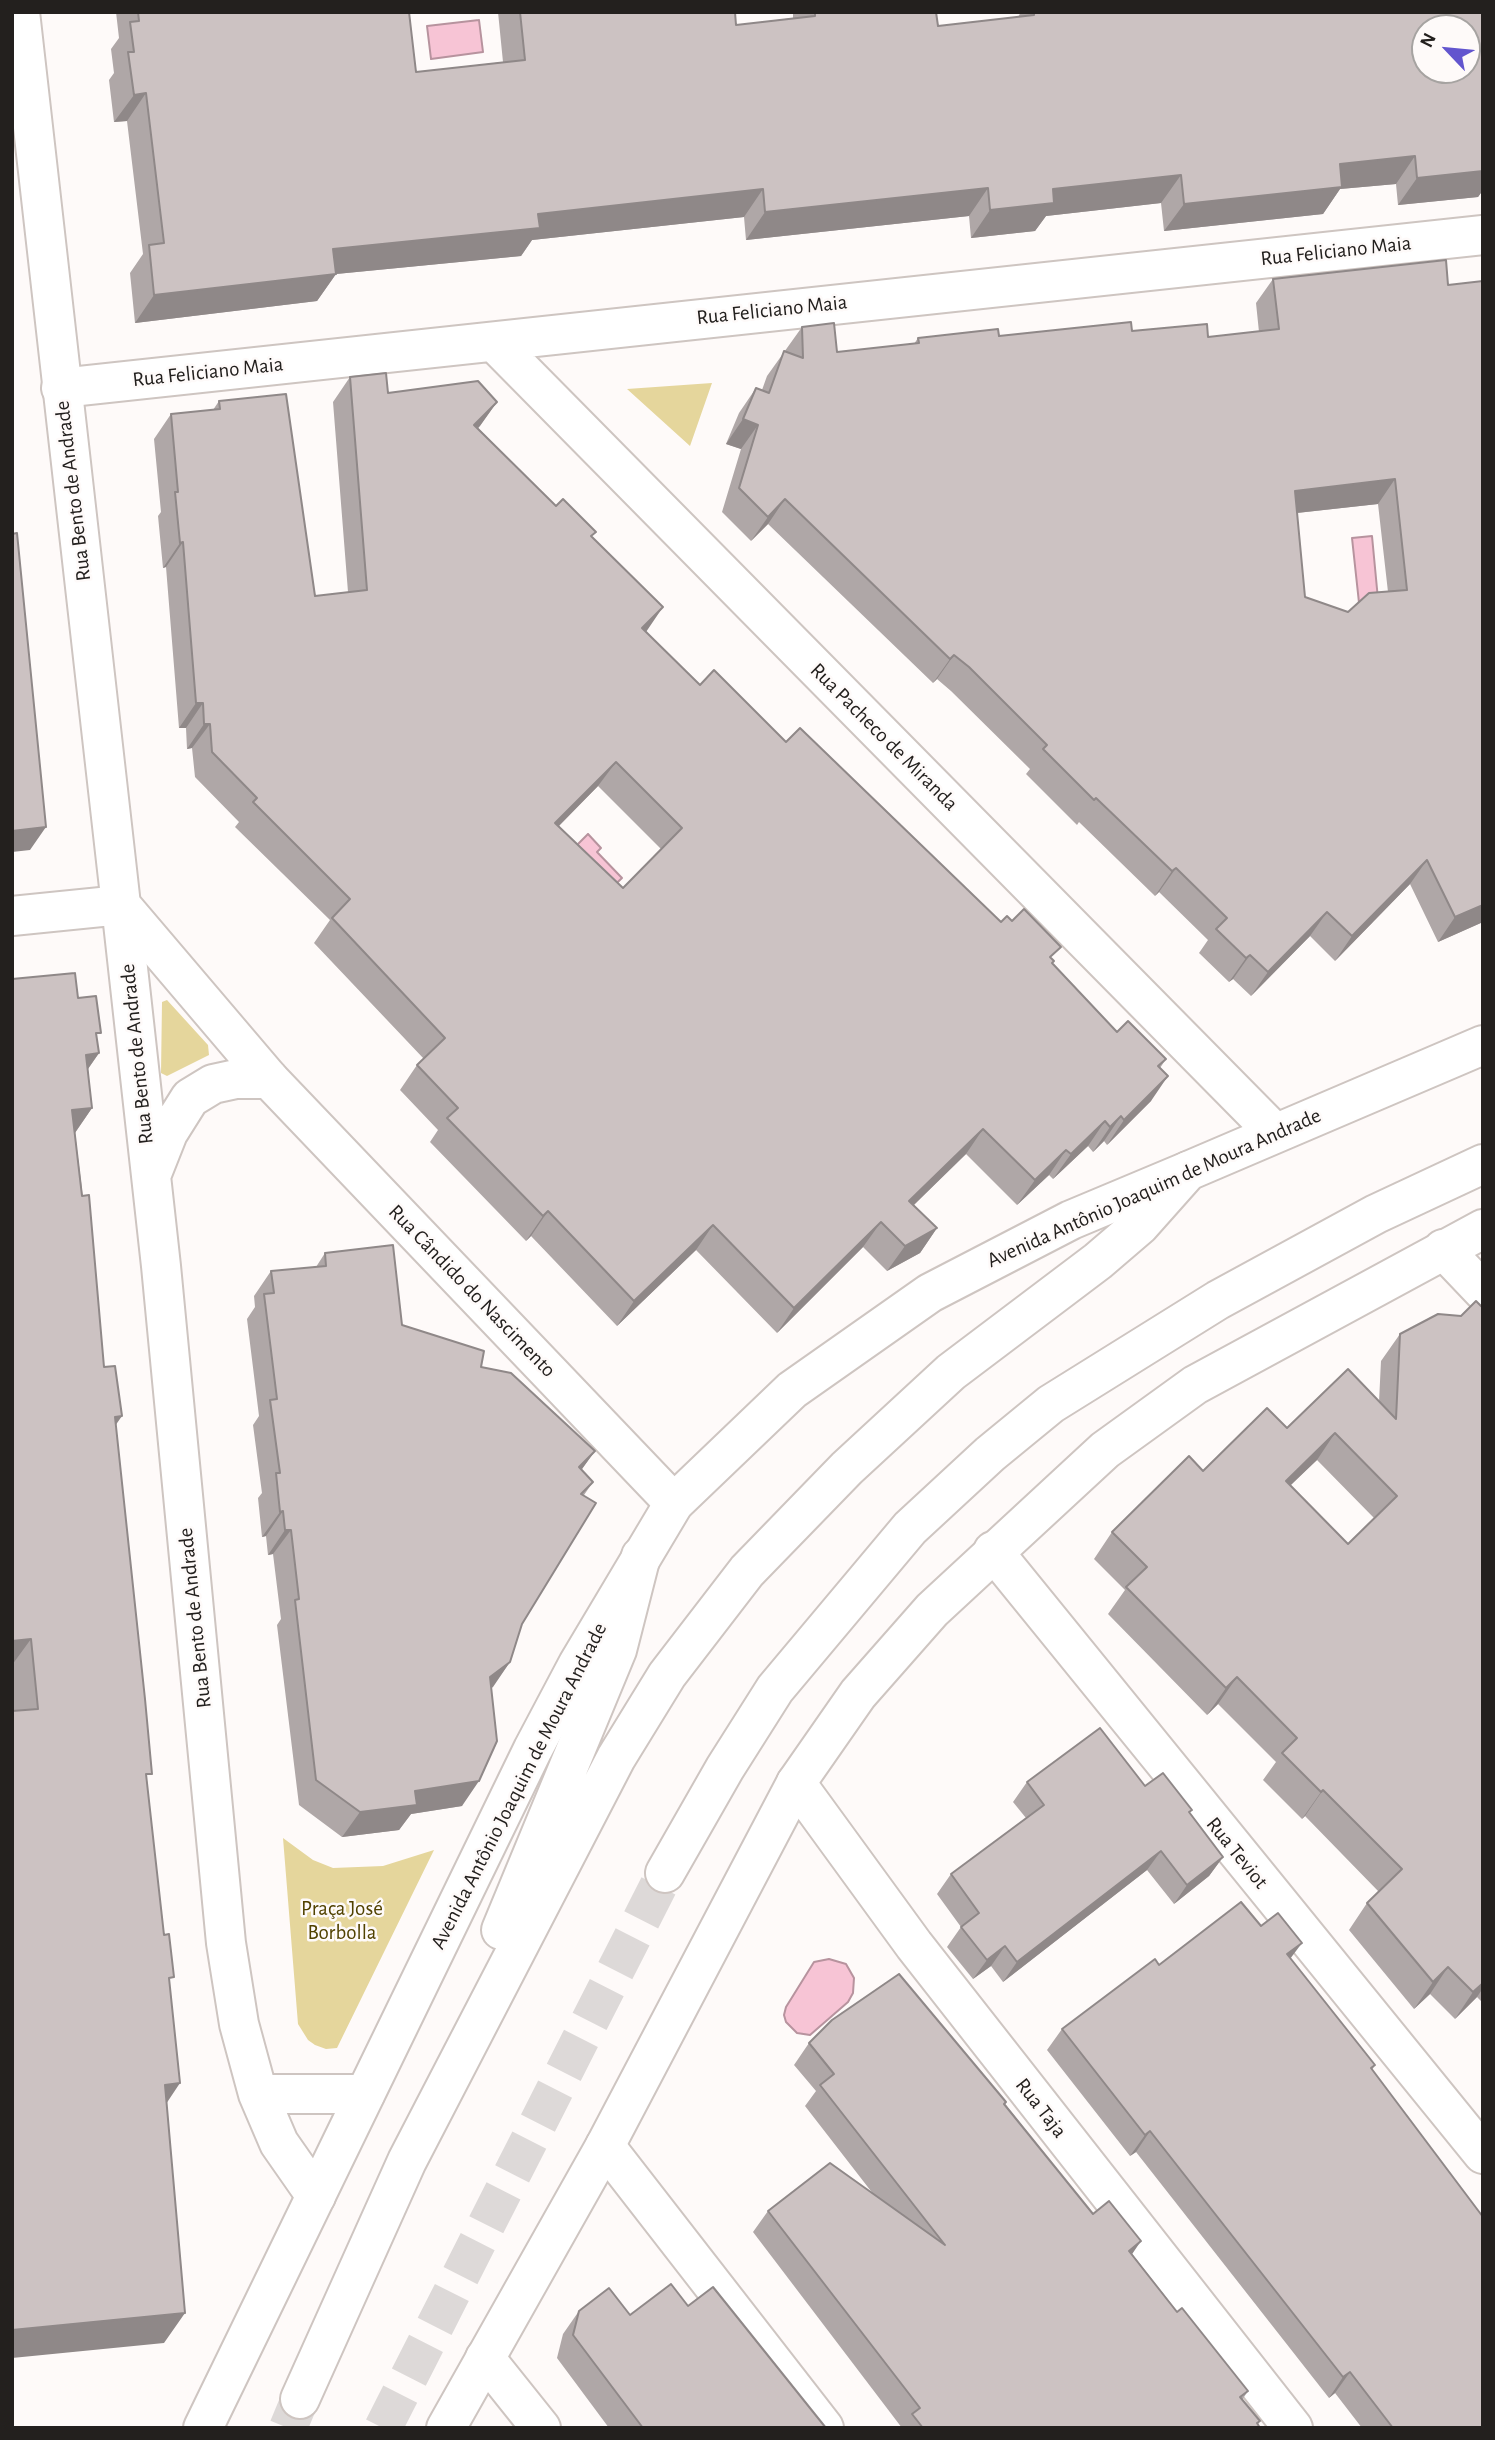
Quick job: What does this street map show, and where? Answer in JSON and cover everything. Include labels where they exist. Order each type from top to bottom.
[{"type":"main road","name":"Rua Bento de Andrade","points":[[20,12],[121,905],[226,1943],[239,2024],[258,2094],[279,2143],[316,2196]]},
{"type":"main road","name":"Rua Feliciano Maia","points":[[61,388],[1483,236]]},
{"type":"main road","name":"Rua Pacheco de Miranda","points":[[494,342],[1274,1132]]},
{"type":"main road","points":[[12,916],[121,905]]},
{"type":"main road","name":"Rua Cândido do Nascimento","points":[[121,905],[269,1079],[674,1503]]},
{"type":"main road","name":"Avenida Antônio Joaquim de Moura Andrade","points":[[203,2428],[533,1749],[578,1664],[674,1503],[792,1390],[930,1293],[1071,1220],[1483,1045]]},
{"type":"main road","points":[[150,1178],[168,1133],[190,1098],[213,1084],[236,1079],[269,1079]]},
{"type":"main road","points":[[665,1873],[724,1768],[775,1689],[911,1528],[990,1454],[1051,1404],[1218,1300],[1376,1214],[1483,1164]]},
{"type":"main road","points":[[407,2161],[615,1758],[667,1675],[747,1571],[847,1468],[951,1372],[1098,1261],[1140,1225],[1188,1171]]},
{"type":"main road","points":[[446,2428],[605,2146],[796,1783],[858,1693],[932,1610],[1105,1450],[1195,1385],[1483,1229]]},
{"type":"main road","points":[[1443,1249],[1483,1291]]},
{"type":"main road","name":"Rua Teviot","points":[[993,1551],[1483,2154]]},
{"type":"main road","points":[[300,2399],[407,2161],[617,1650],[641,1556]]},
{"type":"main road","name":"Rua Taja","points":[[796,1783],[914,1945],[1293,2428]]},
{"type":"main road","points":[[258,2094],[366,2094]]},
{"type":"main road","points":[[605,2146],[824,2428]]},
{"type":"main road","points":[[485,2358],[541,2428]]},
{"type":"green space","points":[[712,383],[690,446],[627,389]]},
{"type":"green space","points":[[167,1000],[208,1045],[209,1055],[167,1076],[161,1073],[162,1002]]},
{"type":"green space","name":"Praça José Borbolla","points":[[283,1838],[313,1860],[333,1868],[383,1866],[434,1850],[337,2048],[326,2049],[315,2045],[308,2040],[298,2024]]},
{"type":"shaded area","points":[[479,20],[483,52],[431,59],[427,26]]},
{"type":"shaded area","points":[[1372,536],[1379,610],[1360,612],[1352,538]]},
{"type":"shaded area","points":[[588,834],[601,848],[597,852],[622,878],[603,896],[565,857]]},
{"type":"shaded area","points":[[829,1959],[846,1964],[854,1978],[853,1993],[848,2002],[810,2035],[797,2033],[786,2022],[786,2007],[814,1962]]},
{"type":"building","points":[[138,12],[409,12],[416,72],[525,60],[520,12],[735,12],[736,25],[815,16],[815,12],[936,12],[938,26],[1034,15],[1034,12],[1483,12],[1483,171],[1417,178],[1415,156],[1340,164],[1342,187],[1184,204],[1181,175],[1053,189],[1054,203],[990,210],[988,188],[765,212],[763,189],[538,214],[540,228],[333,249],[336,274],[154,295],[149,245],[164,243],[146,93],[134,95],[128,52],[134,52],[130,22],[139,21]]},
{"type":"building","points":[[1446,260],[1448,285],[1483,281],[1483,905],[1455,917],[1427,860],[1352,936],[1327,912],[1268,972],[1250,955],[1246,958],[1216,929],[1227,918],[1176,868],[1172,871],[1096,798],[1094,800],[1043,749],[1047,745],[969,667],[954,655],[950,659],[785,499],[768,517],[739,488],[758,425],[743,419],[756,388],[769,393],[784,351],[803,358],[802,327],[834,323],[837,352],[919,343],[918,338],[998,329],[999,336],[1131,322],[1132,331],[1207,324],[1208,337],[1279,329],[1273,279]],"holes":[[[1395,479],[1407,590],[1369,593],[1348,612],[1305,597],[1295,491]]]},
{"type":"building","points":[[386,373],[388,393],[478,381],[497,402],[474,425],[556,506],[563,499],[596,532],[591,536],[663,607],[642,628],[700,685],[714,670],[786,742],[800,728],[1001,922],[1007,916],[1012,921],[1024,909],[1061,947],[1050,957],[1054,961],[1052,963],[1117,1032],[1128,1021],[1166,1059],[1158,1066],[1168,1076],[1124,1120],[1121,1116],[1110,1127],[1105,1121],[1071,1154],[1066,1150],[1035,1180],[983,1129],[909,1201],[937,1228],[905,1246],[881,1222],[794,1308],[713,1225],[634,1301],[548,1211],[543,1216],[447,1118],[458,1108],[417,1065],[445,1038],[332,918],[350,899],[253,802],[257,798],[212,752],[210,724],[204,724],[203,703],[196,703],[183,542],[180,543],[175,492],[178,492],[171,414],[220,409],[219,401],[286,394],[315,596],[367,590],[350,377]],"holes":[[[616,762],[682,828],[623,888],[555,823]]]},
{"type":"building","points":[[17,533],[46,827],[12,831],[12,534]]},
{"type":"building","points":[[75,973],[78,998],[96,996],[101,1033],[96,1033],[99,1053],[86,1055],[92,1108],[72,1110],[82,1196],[89,1195],[104,1367],[115,1366],[122,1416],[115,1417],[152,1774],[146,1774],[164,1935],[169,1934],[174,1977],[169,1978],[180,2083],[165,2085],[185,2313],[12,2330],[12,1711],[38,1709],[31,1639],[12,1641],[12,979]]},
{"type":"building","points":[[393,1245],[402,1325],[484,1351],[481,1367],[511,1373],[595,1451],[579,1467],[593,1482],[581,1494],[596,1503],[522,1624],[510,1662],[490,1677],[497,1741],[479,1781],[415,1791],[417,1805],[360,1812],[316,1780],[295,1600],[299,1599],[291,1530],[285,1530],[283,1511],[280,1512],[276,1473],[280,1473],[270,1400],[277,1399],[264,1294],[274,1293],[271,1271],[326,1266],[325,1253]]},
{"type":"building","points":[[1476,1301],[1483,1308],[1483,1983],[1473,1992],[1448,1967],[1433,1982],[1367,1903],[1402,1869],[1282,1753],[1297,1738],[1237,1677],[1226,1688],[1126,1587],[1147,1567],[1112,1532],[1189,1456],[1203,1471],[1267,1408],[1287,1428],[1348,1369],[1396,1419],[1400,1334],[1438,1314],[1461,1316]],"holes":[[[1335,1433],[1397,1496],[1348,1544],[1286,1481]]]},
{"type":"building","points":[[1100,1728],[1145,1786],[1163,1773],[1223,1857],[1187,1885],[1161,1851],[1017,1962],[1005,1946],[987,1960],[961,1927],[979,1913],[951,1874],[1044,1805],[1027,1782]]},
{"type":"building","points":[[1241,1902],[1261,1926],[1278,1913],[1302,1943],[1287,1954],[1375,2065],[1371,2068],[1483,2217],[1483,2428],[1393,2428],[1350,2372],[1343,2377],[1150,2131],[1145,2135],[1062,2029],[1155,1959],[1159,1965]]},
{"type":"building","points":[[899,1974],[1006,2102],[1004,2104],[1093,2214],[1109,2201],[1141,2241],[1129,2251],[1177,2312],[1182,2308],[1248,2391],[1240,2397],[1260,2421],[1257,2423],[1260,2428],[923,2428],[912,2414],[920,2408],[768,2211],[830,2163],[945,2245],[820,2085],[834,2074],[809,2043],[832,2020]]},
{"type":"building","points":[[671,2284],[688,2306],[713,2287],[826,2428],[643,2428],[573,2335],[579,2311],[609,2288],[630,2315]]},
{"type":"tunnel","points":[[383,2428],[665,1873]]},
{"type":"tunnel","points":[[288,2428],[300,2399]]}]
